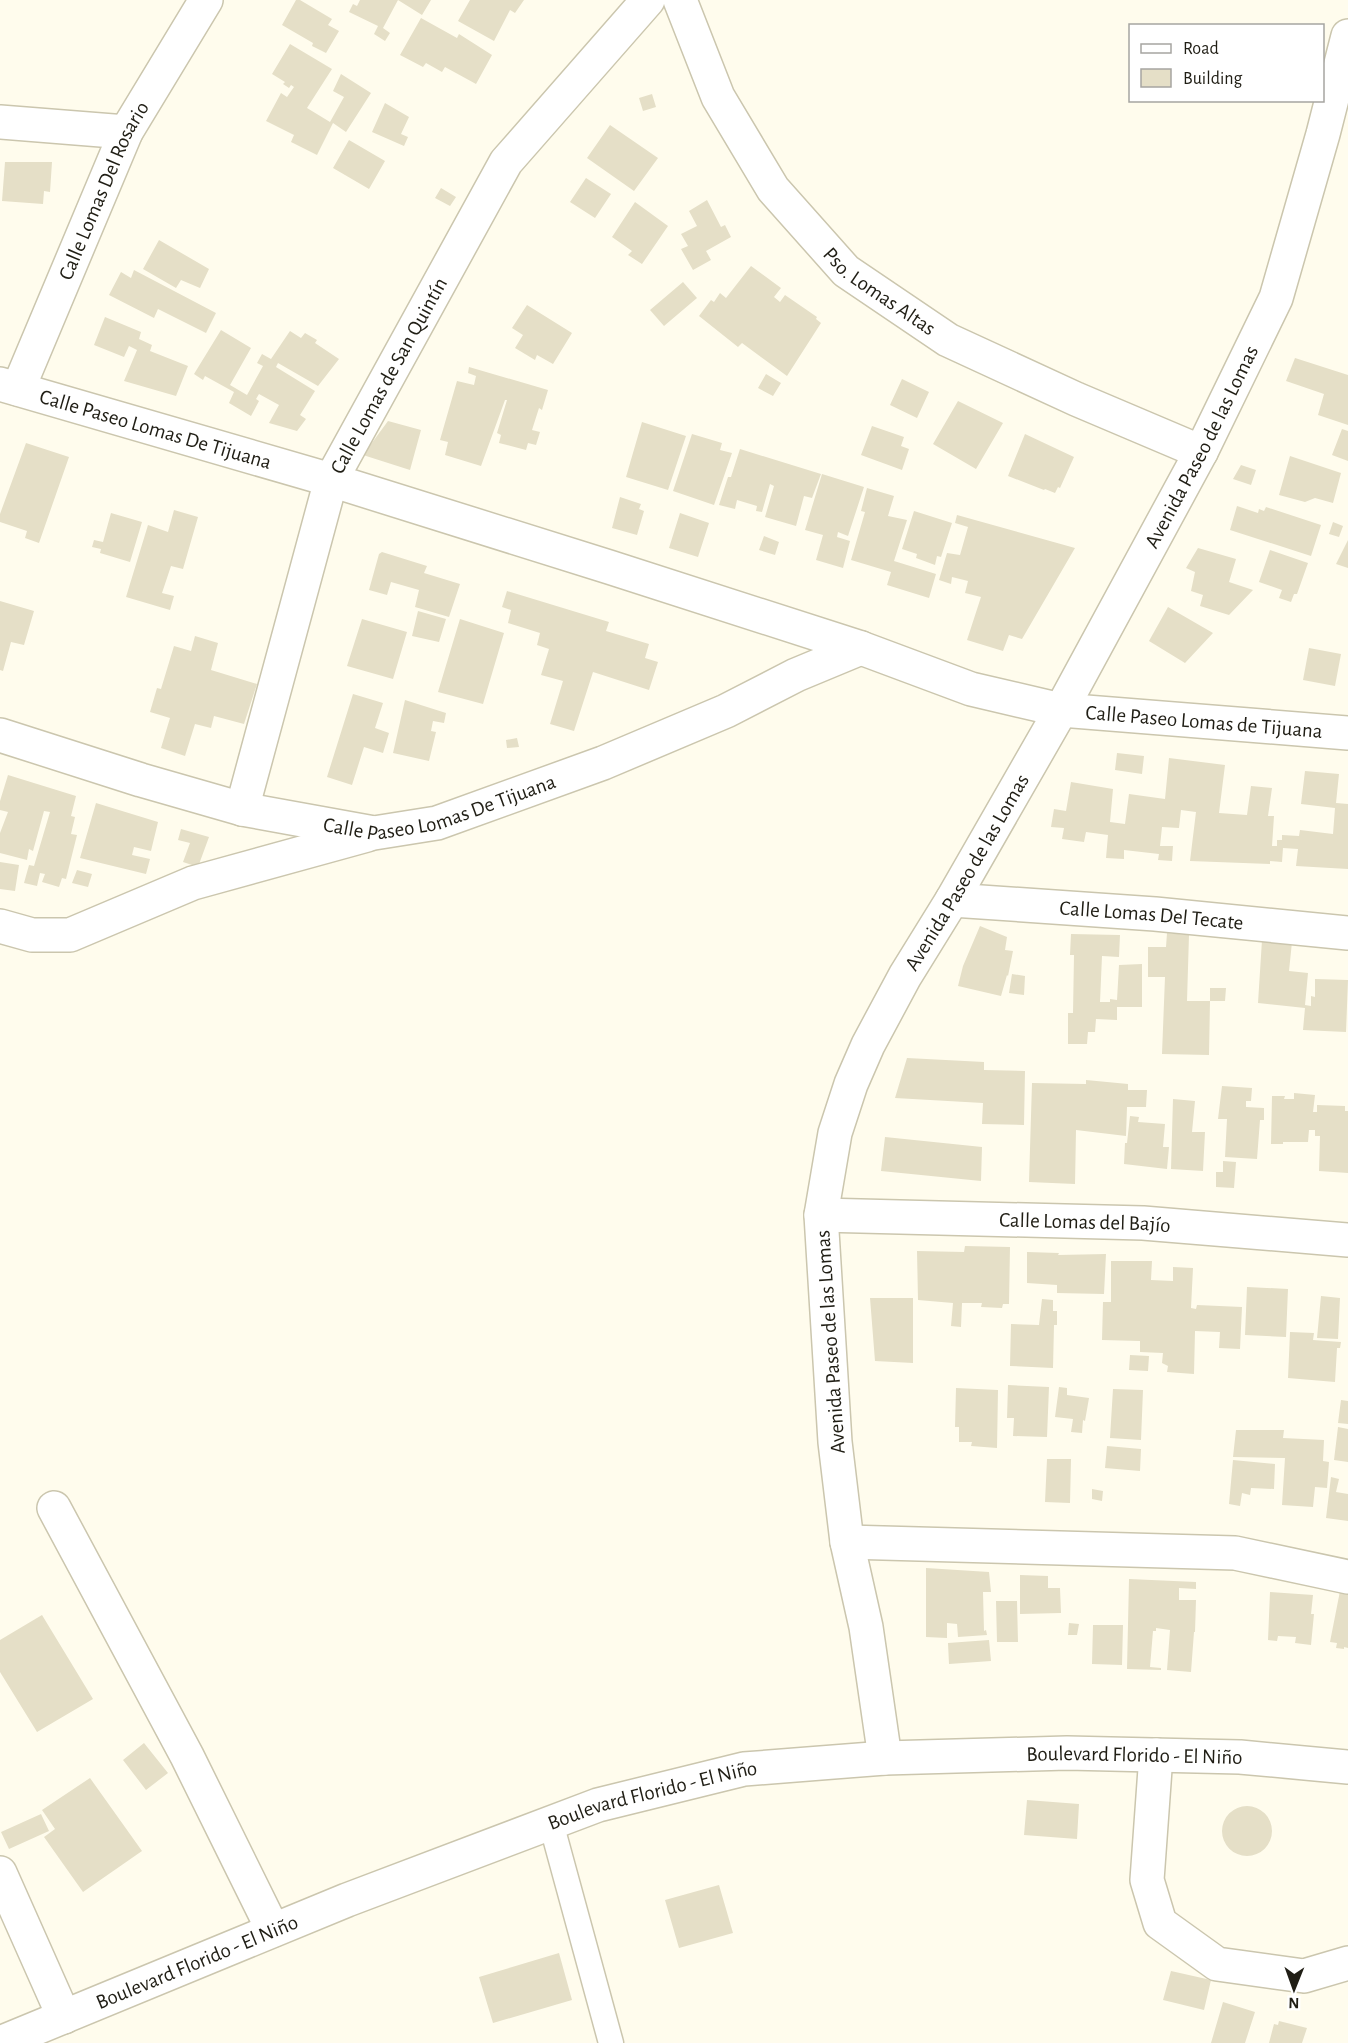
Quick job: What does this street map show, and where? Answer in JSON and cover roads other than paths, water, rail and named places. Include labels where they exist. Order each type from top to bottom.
[{"type":"street","name":"Calle Lomas Del Rosario","points":[[9,387],[126,132],[206,0]]},
{"type":"street","name":"Calle Lomas de San Quintín","points":[[242,809],[331,480],[506,162],[648,0]]},
{"type":"street","name":"Pso. Lomas Altas","points":[[680,0],[718,97],[773,189],[846,270],[948,340],[1076,399],[1201,452]]},
{"type":"street","name":"Avenida Paseo de las Lomas","points":[[885,1758],[866,1627],[847,1542],[835,1442],[821,1215],[835,1132],[851,1084],[868,1045],[905,976],[952,900],[1061,710],[1201,452],[1276,297],[1323,135],[1348,36]]},
{"type":"street","points":[[0,122],[126,132]]},
{"type":"street","name":"Calle Paseo Lomas De Tijuana","points":[[9,387],[331,480],[861,648],[971,690],[1061,710]]},
{"type":"street","name":"Calle Paseo Lomas De Tijuana","points":[[0,735],[141,780],[242,809],[374,832],[437,823],[603,763],[726,711],[796,675],[861,648]]},
{"type":"street","name":"Calle Paseo Lomas de Tijuana","points":[[1061,710],[1348,733]]},
{"type":"street","points":[[0,926],[32,935],[70,935],[193,883],[374,832]]},
{"type":"street","name":"Calle Lomas Del Tecate","points":[[952,900],[1155,914],[1348,933]]},
{"type":"street","name":"Calle Lomas del Bajío","points":[[821,1215],[1143,1223],[1348,1240]]},
{"type":"street","points":[[54,1508],[187,1756],[273,1930]]},
{"type":"street","points":[[847,1542],[1235,1553],[1348,1577]]},
{"type":"street","name":"Boulevard Florido - El Niño","points":[[0,2043],[347,1900],[597,1805],[744,1769],[885,1758],[1067,1753],[1240,1757],[1348,1767]]},
{"type":"street","points":[[1156,1755],[1147,1880],[1160,1923],[1217,1964],[1304,1976],[1348,1963]]},
{"type":"street","points":[[0,1873],[64,2017]]},
{"type":"lane","points":[[551,1823],[611,2043]]}]
